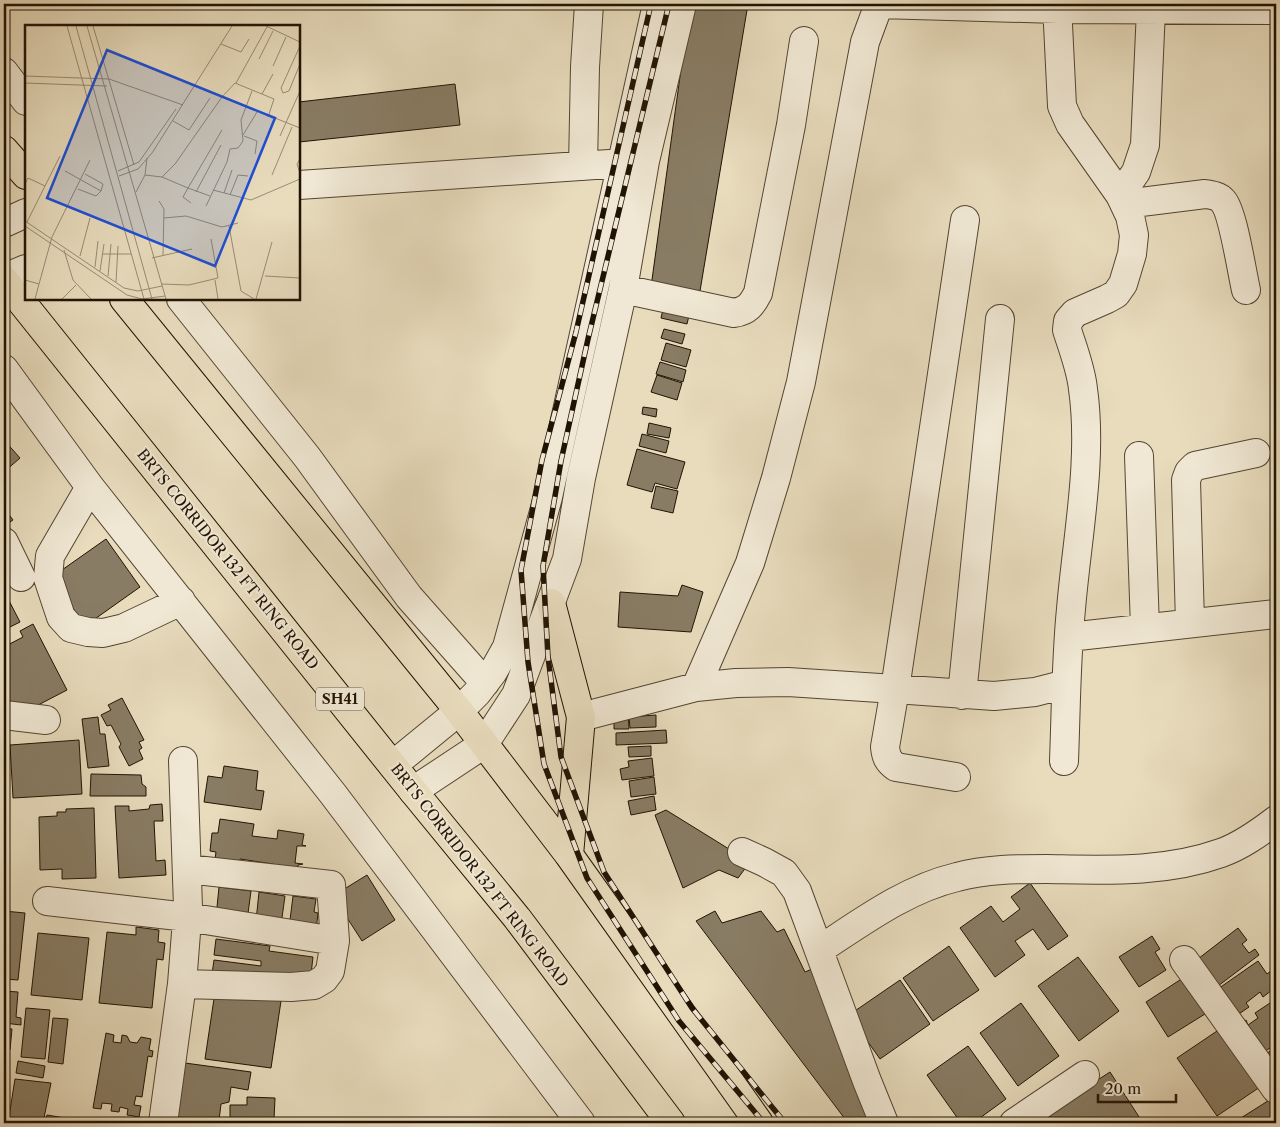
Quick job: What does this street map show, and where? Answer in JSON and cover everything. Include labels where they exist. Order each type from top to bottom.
[{"type":"main road","points":[[4,150],[25,174]]},
{"type":"main road","name":"BRTS CORRIDOR 132 FT RING ROAD","points":[[4,279],[413,791],[517,918],[671,1123]]},
{"type":"main road","points":[[125,300],[459,711],[569,855],[759,1123]]},
{"type":"main road","points":[[551,603],[582,717],[569,855]]},
{"type":"street","points":[[584,166],[588,4]]},
{"type":"street","points":[[413,791],[484,744],[516,695],[567,559],[582,478],[623,289],[633,162],[657,4]]},
{"type":"street","points":[[393,765],[477,694],[507,647],[548,497],[633,162],[682,4]]},
{"type":"street","points":[[696,687],[750,563],[776,478],[801,382],[865,42],[879,4],[1057,6],[1151,10],[1233,7],[1276,10]]},
{"type":"street","points":[[1057,6],[1062,106],[1070,124],[1122,199],[1130,216],[1134,235],[1132,254],[1123,284],[1116,294],[1075,313],[1068,320],[1067,330],[1083,388],[1086,418],[1085,472],[1069,637],[1064,761]]},
{"type":"street","points":[[1122,199],[1136,172],[1145,145],[1151,10]]},
{"type":"street","points":[[623,289],[734,313],[743,312],[752,305],[760,284],[791,125],[804,41]]},
{"type":"street","points":[[4,72],[25,100]]},
{"type":"street","points":[[300,185],[633,162]]},
{"type":"street","points":[[1122,199],[1205,194],[1215,195],[1224,201],[1230,213],[1246,290]]},
{"type":"street","points":[[4,223],[25,213]]},
{"type":"street","points":[[956,777],[896,767],[889,762],[885,755],[885,746],[965,220]]},
{"type":"street","points":[[4,279],[25,269]]},
{"type":"street","points":[[183,300],[307,457],[409,597],[485,684]]},
{"type":"street","points":[[962,695],[1000,319]]},
{"type":"street","points":[[4,369],[90,487],[333,794],[581,1123]]},
{"type":"street","points":[[1190,623],[1186,480],[1189,472],[1195,466],[1256,453]]},
{"type":"street","points":[[1139,456],[1146,628]]},
{"type":"street","points":[[90,487],[50,556],[48,578],[61,617],[71,628],[88,632],[103,632],[124,628],[181,601]]},
{"type":"street","points":[[4,542],[22,577]]},
{"type":"street","points":[[1069,637],[1276,614]]},
{"type":"street","points":[[582,717],[696,687],[736,683],[788,682],[962,695],[1014,696],[1066,684]]},
{"type":"street","points":[[4,715],[46,720]]},
{"type":"street","points":[[164,1123],[182,984],[187,917],[183,761]]},
{"type":"street","points":[[820,950],[916,891],[957,877],[1006,870],[1129,870],[1180,865],[1222,853],[1274,827]]},
{"type":"street","points":[[742,852],[784,873],[797,891],[884,1123]]},
{"type":"street","points":[[182,984],[291,987],[314,985],[324,980],[330,971],[335,941],[331,885],[187,869]]},
{"type":"street","points":[[48,901],[187,917],[335,941]]},
{"type":"street","points":[[1184,960],[1276,1089]]},
{"type":"street","points":[[1014,1123],[1085,1075]]},
{"type":"building","points":[[690,4],[748,4],[699,297],[651,287]]},
{"type":"building","points":[[455,84],[460,125],[300,142],[300,102]]},
{"type":"building","points":[[665,301],[691,307],[687,324],[661,318]]},
{"type":"building","points":[[664,329],[685,334],[682,344],[661,338]]},
{"type":"building","points":[[666,343],[691,350],[686,367],[661,360]]},
{"type":"building","points":[[660,362],[686,370],[683,382],[656,374]]},
{"type":"building","points":[[657,375],[682,383],[677,400],[651,392]]},
{"type":"building","points":[[643,407],[657,409],[656,417],[642,414]]},
{"type":"building","points":[[649,423],[671,428],[669,438],[647,434]]},
{"type":"building","points":[[642,434],[669,441],[666,453],[639,446]]},
{"type":"building","points":[[4,440],[20,458],[4,472]]},
{"type":"building","points":[[637,449],[685,462],[677,489],[655,483],[652,492],[627,485]]},
{"type":"building","points":[[656,486],[678,491],[673,513],[651,508]]},
{"type":"building","points":[[4,508],[13,520],[4,526]]},
{"type":"building","points":[[106,539],[140,587],[85,626],[52,577]]},
{"type":"building","points":[[682,585],[703,592],[691,632],[618,627],[620,592],[678,596]]},
{"type":"building","points":[[4,591],[20,622],[6,629],[9,635],[4,638]]},
{"type":"building","points":[[33,624],[67,690],[17,716],[4,690],[4,647],[23,637],[20,631]]},
{"type":"building","points":[[122,698],[144,740],[139,742],[142,748],[139,750],[143,759],[129,766],[119,747],[121,744],[111,725],[107,726],[101,715],[111,710],[108,705]]},
{"type":"building","points":[[628,710],[629,729],[614,729],[614,723],[608,724]]},
{"type":"building","points":[[656,715],[656,727],[630,728],[629,717]]},
{"type":"building","points":[[98,717],[100,734],[105,734],[109,766],[88,768],[82,719]]},
{"type":"building","points":[[666,730],[667,743],[616,745],[616,733]]},
{"type":"building","points":[[79,740],[82,794],[13,798],[10,745]]},
{"type":"building","points":[[651,746],[651,756],[629,757],[628,747]]},
{"type":"building","points":[[652,758],[654,776],[622,780],[620,769],[629,767],[628,761]]},
{"type":"building","points":[[224,766],[258,771],[256,790],[264,791],[261,810],[204,802],[208,776],[222,778]]},
{"type":"building","points":[[91,774],[141,775],[142,784],[146,787],[146,796],[90,796]]},
{"type":"building","points":[[654,777],[656,794],[631,797],[629,781]]},
{"type":"building","points":[[654,796],[656,810],[631,815],[628,801]]},
{"type":"building","points":[[162,804],[163,821],[154,821],[156,861],[165,860],[166,875],[119,878],[115,806],[129,806],[129,811],[149,809],[150,805]]},
{"type":"building","points":[[94,808],[96,878],[62,879],[62,869],[40,870],[39,817],[57,816],[57,812],[66,812],[66,809]]},
{"type":"building","points":[[666,810],[750,862],[738,878],[719,870],[683,888],[655,815]]},
{"type":"building","points":[[220,819],[254,824],[252,836],[277,839],[278,830],[304,834],[302,845],[306,846],[297,846],[295,863],[303,864],[298,865],[297,875],[272,872],[273,864],[240,859],[239,869],[214,866],[216,852],[210,851],[212,833],[218,833]]},
{"type":"building","points":[[367,875],[395,920],[362,941],[333,896]]},
{"type":"building","points":[[1030,883],[1068,936],[1048,950],[1033,929],[1015,941],[1025,955],[995,977],[960,928],[991,906],[1003,922],[1020,909],[1011,897]]},
{"type":"building","points":[[219,887],[251,891],[247,921],[216,917]]},
{"type":"building","points":[[259,892],[285,896],[281,925],[256,921]]},
{"type":"building","points":[[293,896],[316,899],[314,912],[318,913],[316,931],[289,928]]},
{"type":"building","points":[[4,911],[25,913],[18,980],[4,979]]},
{"type":"building","points":[[715,911],[722,923],[761,911],[777,932],[784,929],[805,972],[821,965],[881,1123],[848,1123],[696,921]]},
{"type":"building","points":[[136,927],[159,930],[158,942],[165,943],[163,960],[157,959],[152,1008],[99,1003],[107,932],[136,935]]},
{"type":"building","points":[[1238,928],[1247,940],[1242,944],[1249,953],[1255,949],[1259,955],[1214,989],[1194,962]]},
{"type":"building","points":[[38,933],[89,938],[82,1000],[31,995]]},
{"type":"building","points":[[1152,936],[1160,949],[1155,952],[1166,970],[1139,987],[1119,957]]},
{"type":"building","points":[[216,939],[270,946],[269,951],[313,957],[310,983],[212,974],[214,960],[261,966],[261,961],[214,955]]},
{"type":"building","points":[[949,946],[979,990],[933,1021],[903,978]]},
{"type":"building","points":[[1078,957],[1119,1011],[1079,1041],[1038,986]]},
{"type":"building","points":[[1258,961],[1267,974],[1271,971],[1276,978],[1276,987],[1263,997],[1260,992],[1246,1003],[1249,1007],[1233,1018],[1215,991]]},
{"type":"building","points":[[1183,978],[1205,1014],[1168,1037],[1146,1002]]},
{"type":"building","points":[[900,980],[930,1024],[880,1059],[849,1015]]},
{"type":"building","points":[[4,991],[18,992],[16,1017],[21,1018],[21,1025],[4,1023]]},
{"type":"building","points":[[215,992],[281,1001],[271,1068],[205,1059]]},
{"type":"building","points":[[1276,999],[1276,1044],[1258,1056],[1237,1026],[1246,1020],[1248,1025],[1258,1018],[1255,1013]]},
{"type":"building","points":[[1021,1003],[1059,1056],[1018,1086],[980,1033]]},
{"type":"building","points":[[26,1008],[50,1010],[45,1059],[21,1057]]},
{"type":"building","points":[[53,1018],[68,1019],[63,1064],[48,1062]]},
{"type":"building","points":[[4,1028],[12,1029],[10,1050],[4,1049]]},
{"type":"building","points":[[1220,1029],[1260,1087],[1217,1116],[1177,1058]]},
{"type":"building","points":[[106,1033],[114,1035],[113,1042],[121,1043],[122,1035],[127,1036],[130,1042],[137,1043],[141,1037],[151,1039],[149,1050],[153,1051],[152,1057],[148,1056],[142,1097],[136,1096],[134,1105],[141,1106],[139,1117],[127,1115],[128,1109],[120,1107],[119,1112],[111,1111],[112,1104],[102,1103],[101,1109],[93,1108]]},
{"type":"building","points":[[968,1046],[1006,1099],[973,1123],[961,1123],[927,1075]]},
{"type":"building","points":[[1276,1047],[1276,1075],[1263,1056]]},
{"type":"building","points":[[18,1061],[45,1066],[43,1078],[16,1073]]},
{"type":"building","points":[[185,1063],[251,1072],[248,1090],[231,1087],[229,1102],[221,1104],[219,1120],[213,1119],[213,1123],[176,1123]]},
{"type":"building","points":[[1110,1072],[1143,1123],[1031,1123]]},
{"type":"building","points":[[15,1079],[51,1083],[43,1123],[8,1123]]},
{"type":"building","points":[[247,1097],[275,1098],[274,1119],[230,1120],[230,1105],[247,1105]]},
{"type":"building","points":[[1271,1099],[1276,1107],[1276,1123],[1233,1123]]},
{"type":"building","points":[[47,1115],[83,1121],[82,1123],[45,1123]]},
{"type":"railway","points":[[651,4],[576,332],[542,460],[521,570],[528,662],[544,764],[587,878],[679,1021],[764,1123]]},
{"type":"railway","points":[[669,4],[588,339],[561,461],[543,566],[548,657],[561,757],[604,872],[692,1008],[785,1123]]}]
